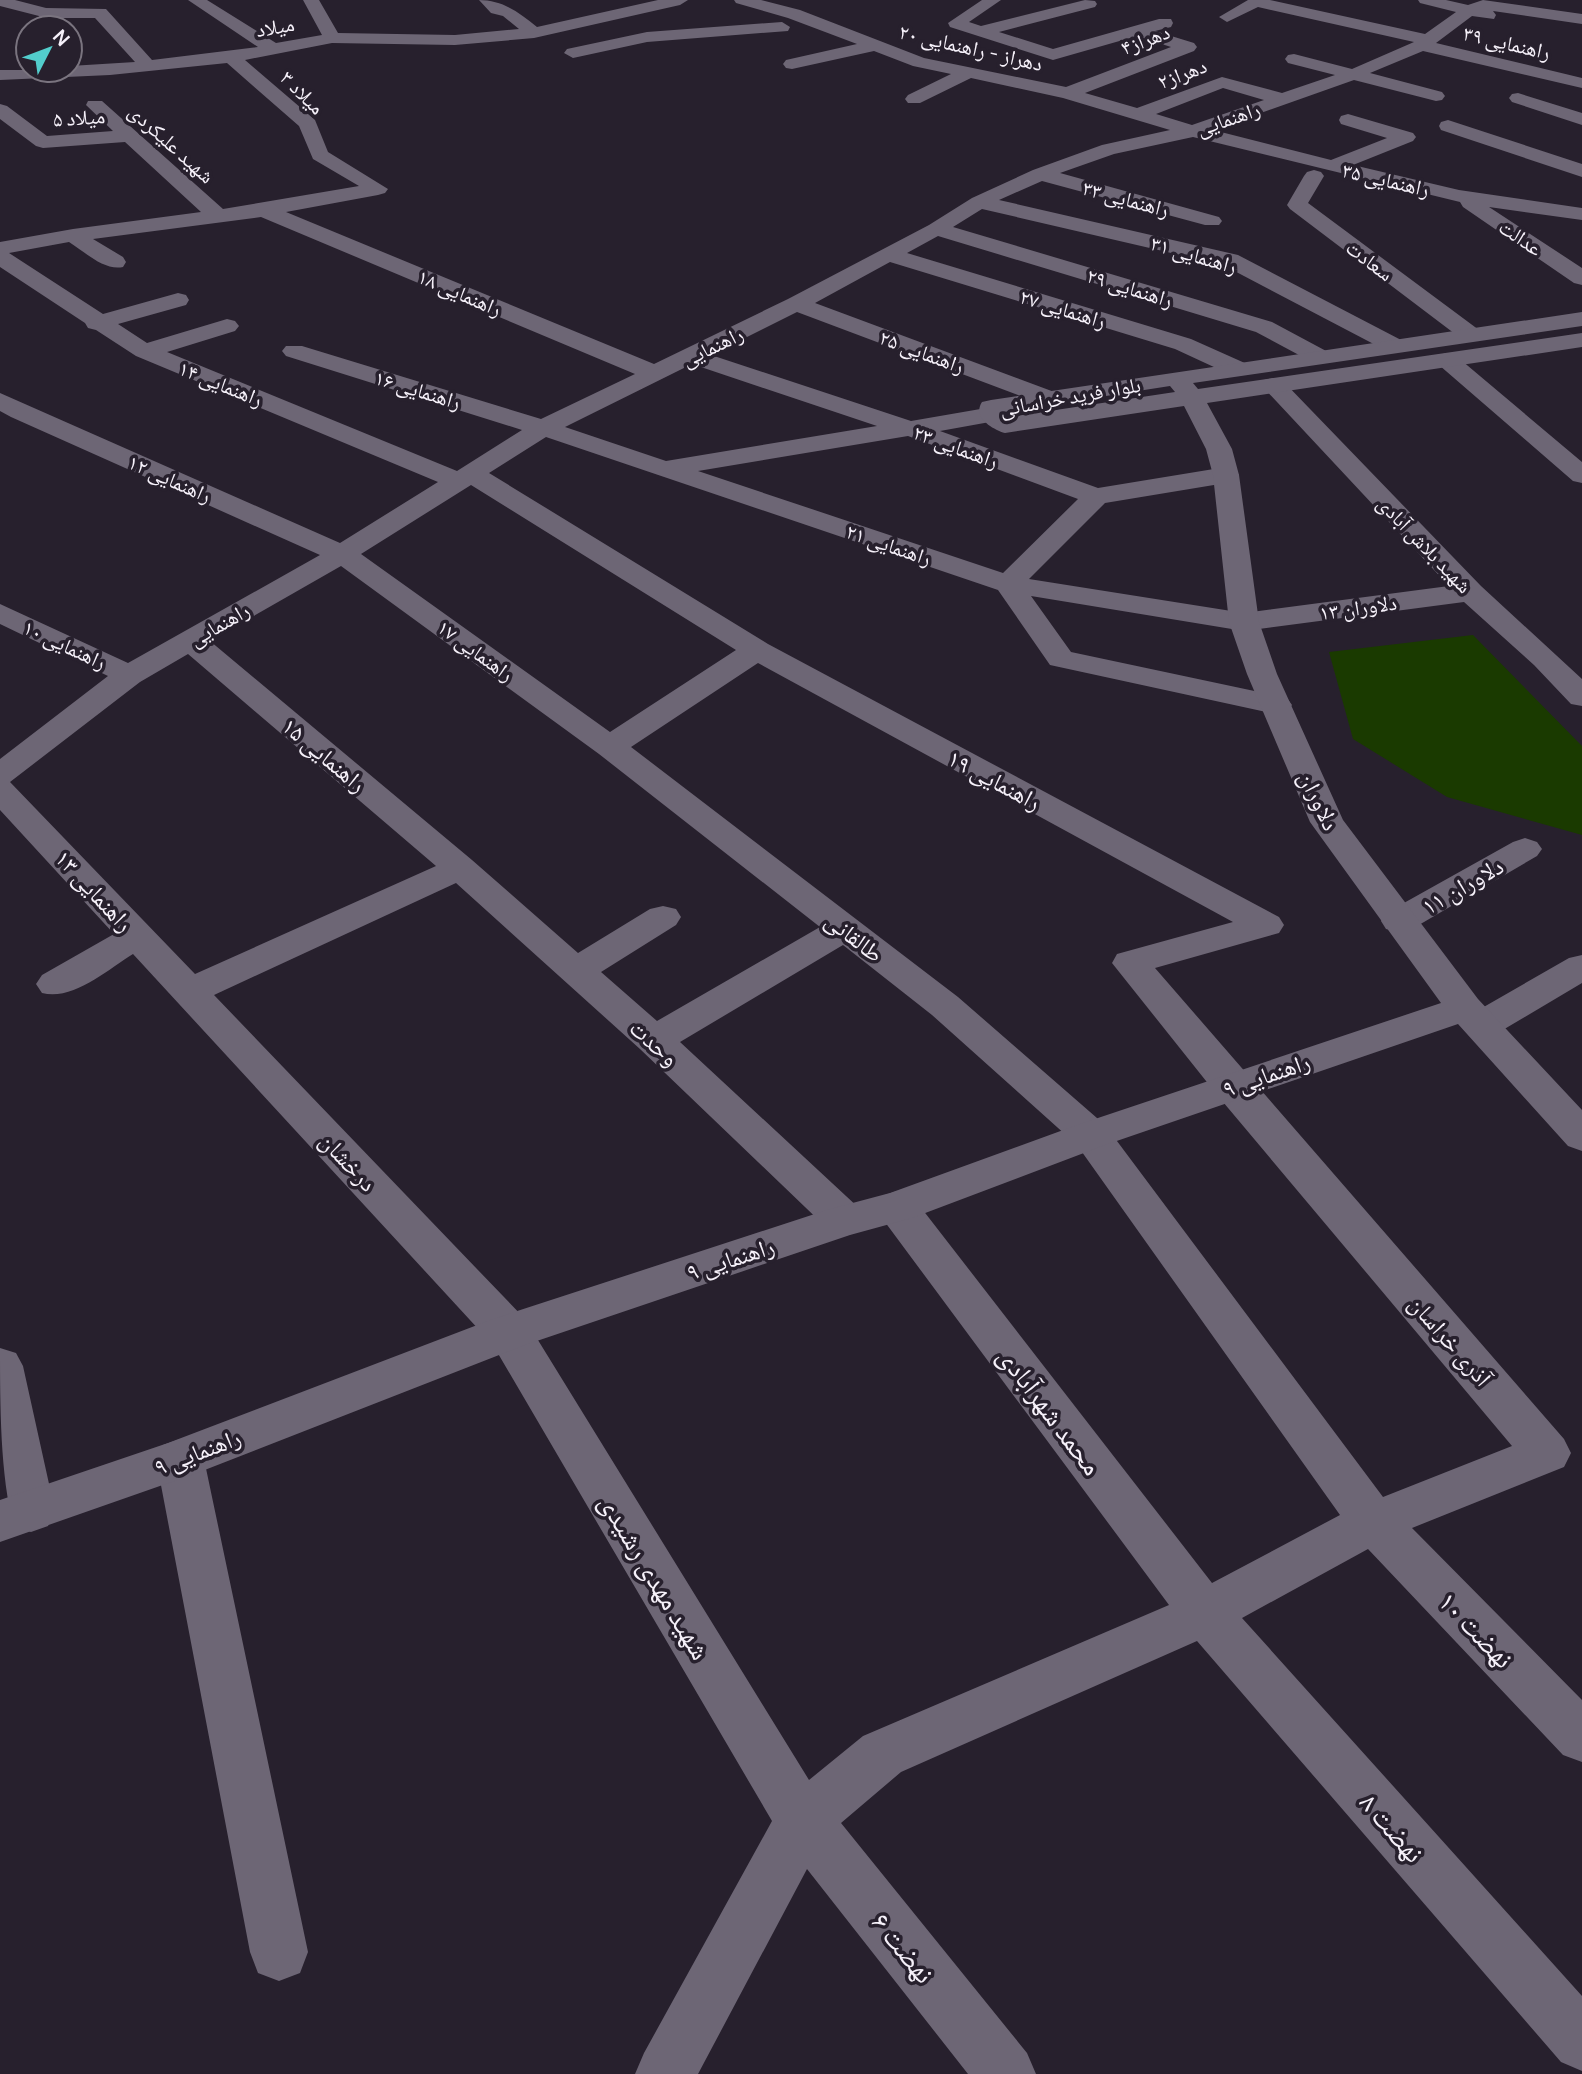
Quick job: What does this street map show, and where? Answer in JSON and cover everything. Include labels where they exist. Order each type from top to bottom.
[{"type":"street","points":[[196,0],[273,49]]},
{"type":"street","points":[[320,0],[311,0],[332,38]]},
{"type":"street","name":"میلاد","points":[[84,70],[232,57],[332,38],[455,40],[534,33],[680,0]]},
{"type":"street","points":[[993,0],[956,23],[1053,55],[1165,23]]},
{"type":"street","name":"راهنمایی ۳۹","points":[[1220,0],[1255,3],[1425,42],[1582,83]]},
{"type":"street","points":[[1426,0],[1582,36]]},
{"type":"street","points":[[0,1],[34,14]]},
{"type":"street","points":[[486,1],[497,9],[508,12],[534,33]]},
{"type":"street","name":"دهراز - راهنمایی ۲۰","points":[[752,1],[794,14],[919,62],[1068,93],[1193,131]]},
{"type":"street","points":[[1227,16],[1255,3]]},
{"type":"street","points":[[948,33],[977,30],[1089,4]]},
{"type":"street","points":[[1470,10],[1483,5],[1582,19]]},
{"type":"street","name":"راهنمایی","points":[[0,775],[129,675],[342,554],[543,428],[796,304],[936,229],[979,202],[1040,174],[1109,149],[1193,131],[1352,75],[1425,42],[1470,10]]},
{"type":"street","points":[[84,15],[100,13],[148,66]]},
{"type":"street","points":[[602,19],[646,37]]},
{"type":"street","points":[[573,53],[646,37],[782,27]]},
{"type":"street","name":"دهراز۴","points":[[1068,93],[1188,47],[1137,32]]},
{"type":"street","points":[[893,52],[914,43]]},
{"type":"street","points":[[793,64],[873,46]]},
{"type":"street","name":"میلاد ۳","points":[[232,57],[308,124],[320,155],[378,189],[263,210]]},
{"type":"street","points":[[1294,59],[1436,96]]},
{"type":"street","points":[[914,99],[972,71]]},
{"type":"street","name":"دهراز۲","points":[[1138,114],[1222,82],[1282,99]]},
{"type":"street","points":[[1518,99],[1582,119]]},
{"type":"street","name":"شهید علیکردی","points":[[95,105],[218,216]]},
{"type":"street","name":"میلاد ۵","points":[[0,110],[43,142],[131,136]]},
{"type":"street","points":[[1323,171],[1406,137],[1348,120]]},
{"type":"street","points":[[1448,126],[1582,171]]},
{"type":"street","name":"راهنمایی ۳۵","points":[[1193,131],[1323,171],[1582,215]]},
{"type":"street","name":"سعادت","points":[[1323,171],[1297,205],[1471,335]]},
{"type":"street","name":"راهنمایی ۳۳","points":[[1040,174],[1212,221]]},
{"type":"street","name":"عدالت","points":[[1459,195],[1582,278]]},
{"type":"street","name":"راهنمایی ۳۱","points":[[979,202],[1230,260],[1395,346]]},
{"type":"street","points":[[0,248],[73,235],[263,210]]},
{"type":"street","name":"راهنمایی ۱۸","points":[[263,210],[657,374]]},
{"type":"street","name":"راهنمایی ۲۹","points":[[936,229],[1264,327],[1320,357]]},
{"type":"street","points":[[73,235],[115,261]]},
{"type":"street","name":"راهنمایی ۲۷","points":[[886,254],[1183,344],[1238,369]]},
{"type":"street","name":"راهنمایی ۱۴","points":[[0,257],[96,323],[144,351],[463,476]]},
{"type":"street","points":[[96,323],[178,300]]},
{"type":"street","name":"راهنمایی ۲۵","points":[[796,304],[1048,398]]},
{"type":"street","name":"بلوار فرید خراسانی","points":[[1582,319],[1238,369],[1184,387],[1006,425],[992,415],[991,407],[1048,398],[1184,387],[1273,385],[1582,340]]},
{"type":"street","points":[[144,351],[227,326]]},
{"type":"street","name":"راهنمایی ۱۶","points":[[294,351],[543,428]]},
{"type":"street","name":"راهنمایی ۲۳","points":[[691,356],[908,428],[1096,496],[1226,475]]},
{"type":"street","points":[[1447,360],[1582,475]]},
{"type":"street","name":"شهید بلاش آبادی","points":[[1273,385],[1471,592],[1545,659],[1582,698]]},
{"type":"street","name":"دلاوران","points":[[1184,387],[1219,449],[1226,475],[1244,622],[1276,705],[1327,822],[1399,921],[1474,1016],[1582,1136]]},
{"type":"street","name":"راهنمایی ۱۲","points":[[0,400],[20,412],[342,554]]},
{"type":"street","points":[[663,469],[992,415]]},
{"type":"street","name":"راهنمایی ۲۱","points":[[543,428],[1008,584],[1244,622]]},
{"type":"street","name":"راهنمایی ۱۹","points":[[463,476],[757,650],[1266,925],[1130,963],[1232,1086]]},
{"type":"street","points":[[1096,496],[1008,584],[1062,659],[1276,705]]},
{"type":"street","name":"راهنمایی ۱۷","points":[[342,554],[610,747]]},
{"type":"street","name":"دلاوران ۱۳","points":[[1244,622],[1471,592]]},
{"type":"street","name":"راهنمایی ۱۰","points":[[0,613],[129,675]]},
{"type":"street","name":"راهنمایی ۱۵","points":[[190,640],[460,868]]},
{"type":"street","points":[[610,747],[757,650]]},
{"type":"street","points":[[1545,659],[1582,653]]},
{"type":"street","name":"طالقانی","points":[[610,747],[945,1006],[1091,1135],[1373,1522]]},
{"type":"street","name":"راهنمایی ۱۳","points":[[0,790],[190,991]]},
{"type":"street","name":"دلاوران ۱۱","points":[[1399,921],[1525,849]]},
{"type":"street","points":[[190,991],[460,868]]},
{"type":"street","name":"وحدت","points":[[460,868],[654,1041],[845,1220]]},
{"type":"street","points":[[576,971],[663,917]]},
{"type":"street","points":[[654,1041],[845,928]]},
{"type":"street","points":[[55,985],[138,936]]},
{"type":"street","name":"راهنمایی ۹","points":[[15,1516],[180,1458],[509,1332],[845,1220],[897,1207],[1232,1086],[1474,1016],[1582,967]]},
{"type":"street","name":"درخشان","points":[[190,991],[509,1332]]},
{"type":"street","name":"آذری خراسان","points":[[1232,1086],[1547,1452],[1373,1522]]},
{"type":"street","name":"محمد شهرآبادی","points":[[897,1207],[1205,1614]]},
{"type":"street","name":"شهید مهدی رشیدی","points":[[509,1332],[803,1820]]},
{"type":"street","points":[[0,1366],[15,1516]]},
{"type":"street","points":[[180,1458],[279,1952]]},
{"type":"street","points":[[665,2074],[803,1820],[882,1754],[1205,1614],[1373,1522]]},
{"type":"street","name":"نهضت ۱۰","points":[[1373,1522],[1582,1737]]},
{"type":"street","name":"نهضت ۸","points":[[1205,1614],[1582,2041]]},
{"type":"street","name":"نهضت ۶","points":[[803,1820],[1006,2074]]},
{"type":"green space","points":[[1473,635],[1582,746],[1582,835],[1447,797],[1353,739],[1329,652]]}]
